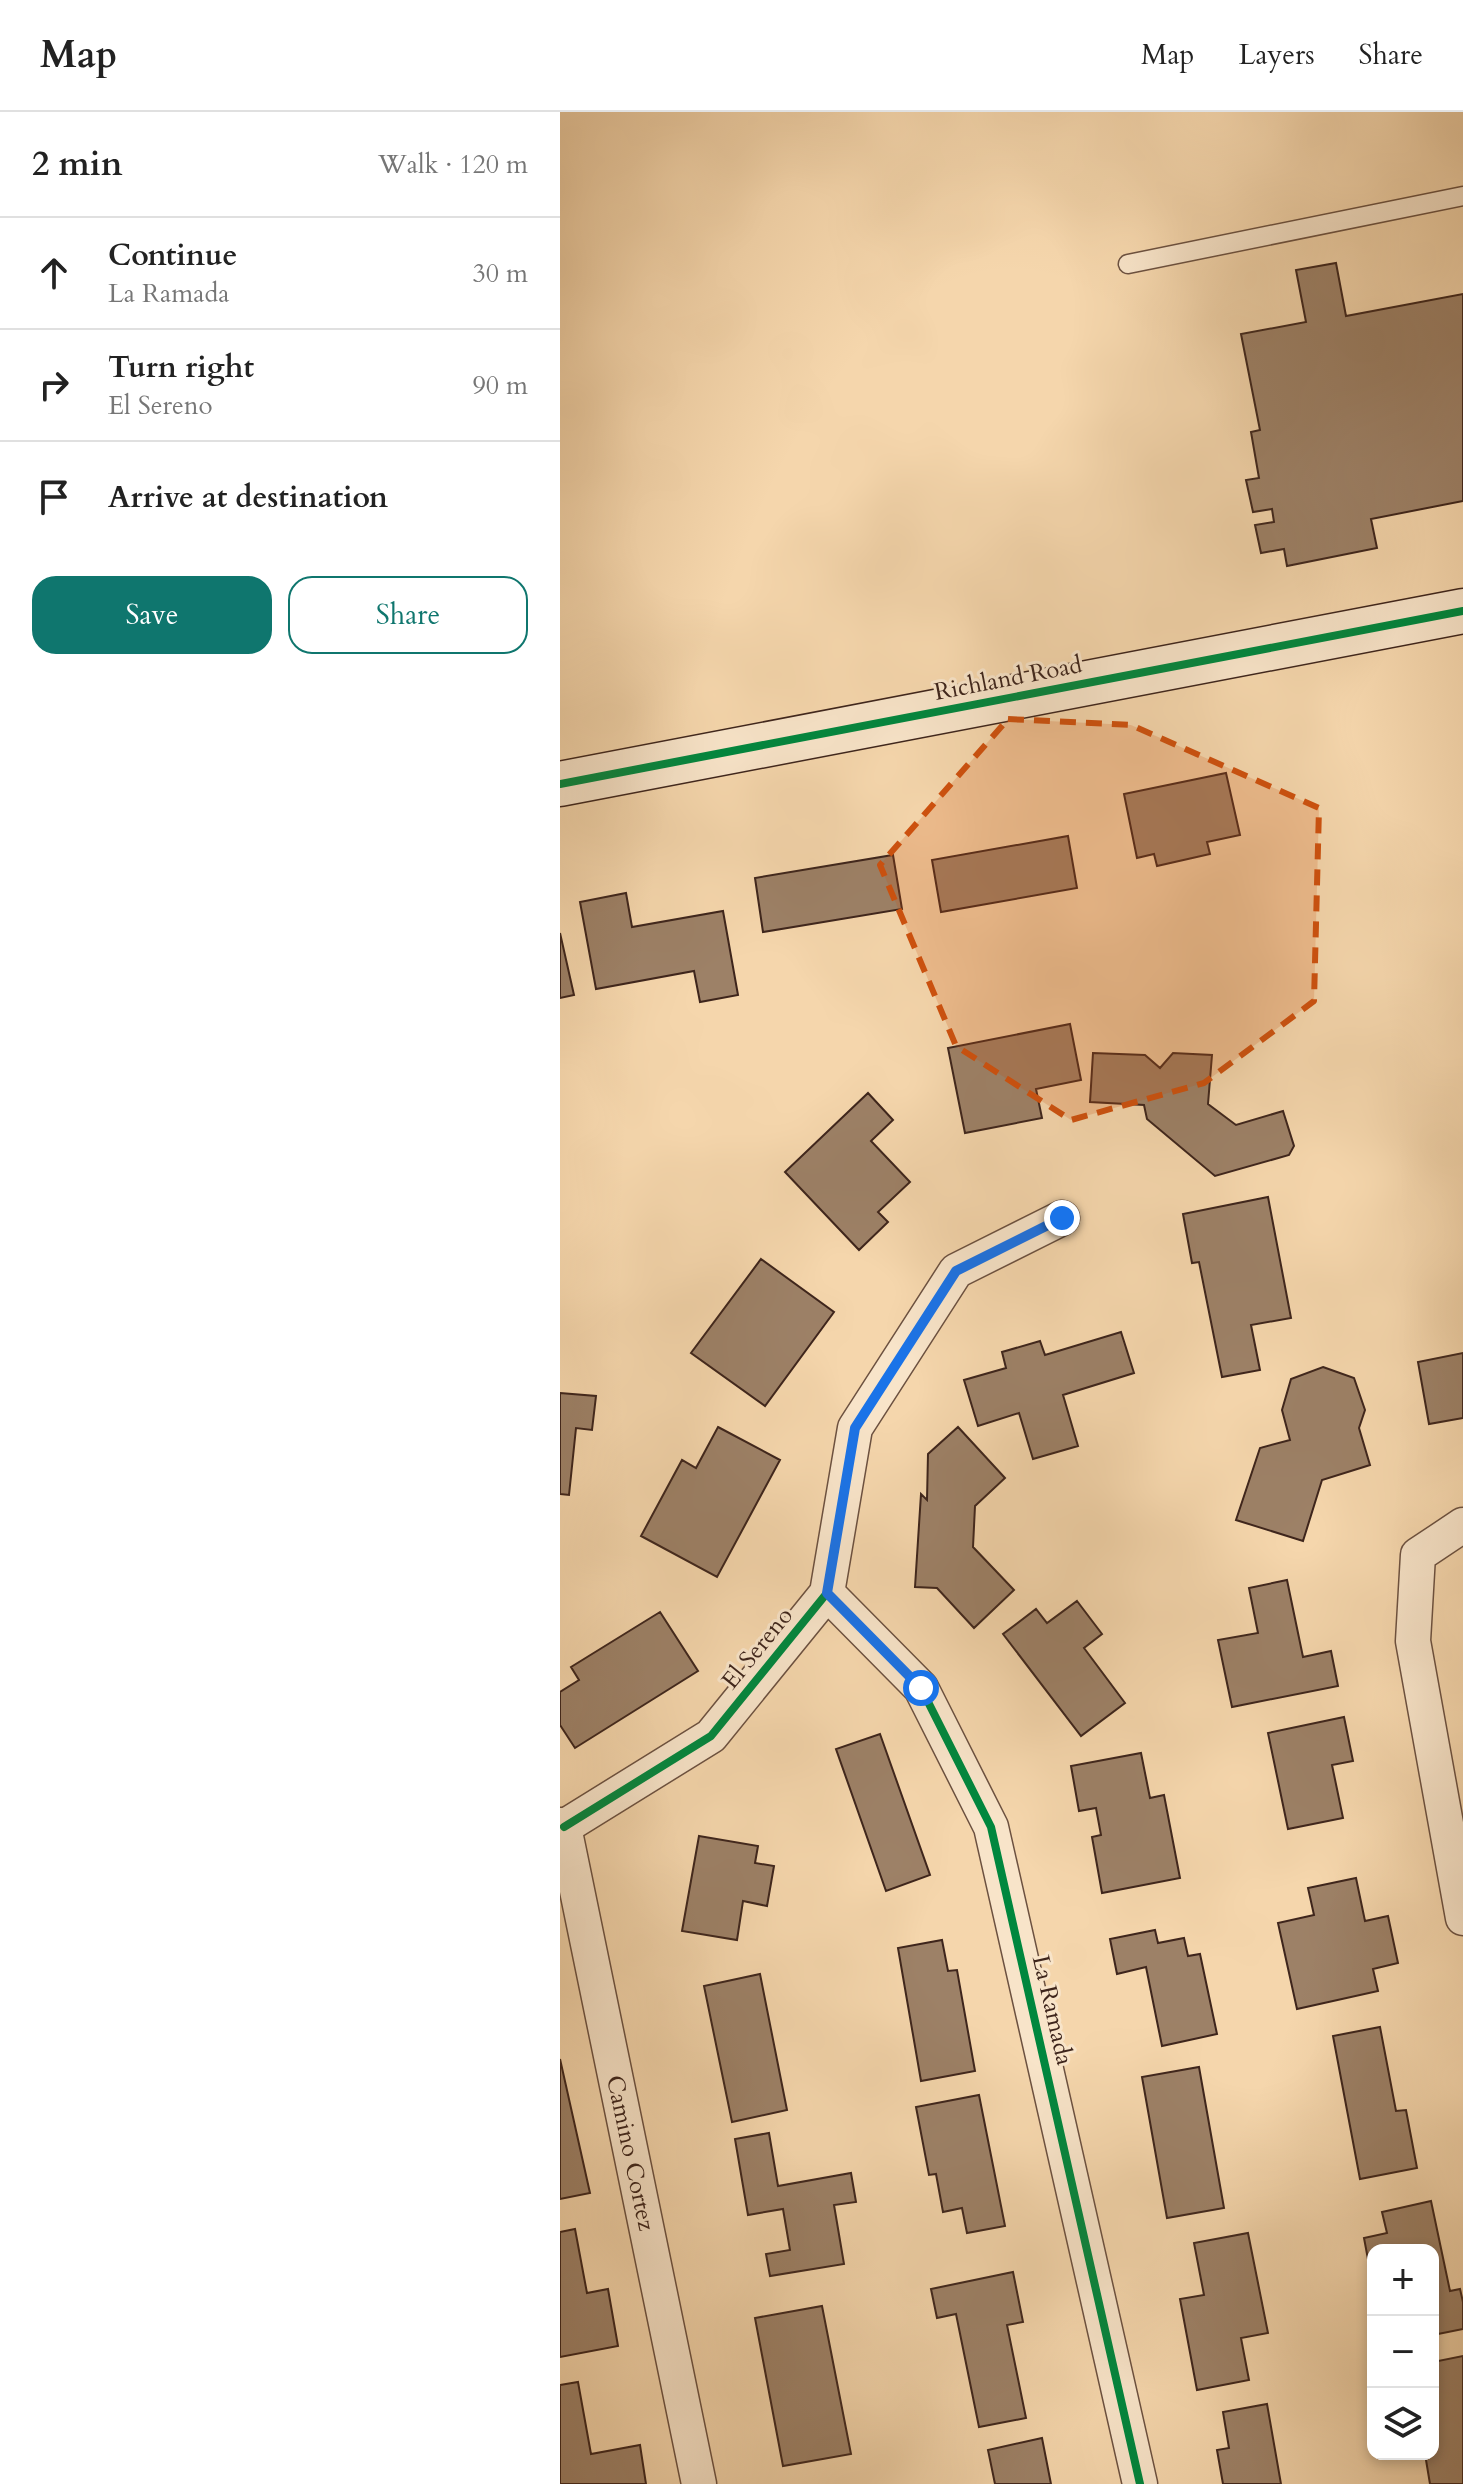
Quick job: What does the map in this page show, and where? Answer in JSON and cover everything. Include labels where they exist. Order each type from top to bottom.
[{"type":"street","name":"Richland Road","points":[[560,784],[1463,611]]},
{"type":"street","name":"El Sereno","points":[[562,1826],[711,1736],[827,1593],[855,1428],[956,1271],[1062,1218]]},
{"type":"street","points":[[1463,1525],[1418,1555],[1413,1641],[1463,1918]]},
{"type":"street","name":"La Ramada","points":[[827,1593],[921,1688],[991,1827],[1140,2484]]},
{"type":"street","name":"Camino Cortez","points":[[562,1826],[699,2484]]},
{"type":"lane","points":[[1128,264],[1463,196]]},
{"type":"highlighted area","points":[[1008,719],[1131,725],[1319,808],[1314,1001],[1204,1083],[1071,1120],[956,1046],[880,865]]},
{"type":"building","points":[[1336,263],[1346,316],[1463,294],[1463,501],[1371,519],[1377,548],[1287,566],[1284,549],[1261,553],[1255,525],[1274,522],[1272,509],[1253,512],[1246,480],[1259,478],[1251,432],[1260,430],[1241,334],[1306,322],[1296,270]]},
{"type":"building","points":[[1226,773],[1240,835],[1207,842],[1210,854],[1157,866],[1154,854],[1137,858],[1124,794]]},
{"type":"building","points":[[1068,836],[1077,888],[941,912],[932,860]]},
{"type":"building","points":[[893,855],[902,909],[763,932],[755,878]]},
{"type":"building","points":[[626,893],[632,927],[723,911],[738,995],[700,1002],[694,971],[596,989],[580,902]]},
{"type":"building","points":[[560,933],[574,995],[560,998]]},
{"type":"building","points":[[1070,1024],[1081,1080],[1036,1089],[1042,1118],[965,1133],[948,1048]]},
{"type":"building","points":[[1093,1053],[1145,1055],[1160,1068],[1173,1053],[1212,1055],[1208,1104],[1236,1125],[1283,1111],[1294,1146],[1289,1155],[1215,1176],[1147,1119],[1144,1105],[1090,1102]]},
{"type":"building","points":[[868,1093],[893,1120],[871,1141],[910,1182],[878,1212],[888,1222],[859,1250],[785,1172]]},
{"type":"building","points":[[1268,1197],[1291,1318],[1251,1325],[1260,1370],[1222,1377],[1199,1262],[1192,1263],[1183,1214]]},
{"type":"building","points":[[761,1259],[834,1312],[765,1406],[691,1353]]},
{"type":"building","points":[[1121,1332],[1134,1373],[1063,1395],[1078,1446],[1033,1459],[1019,1413],[978,1426],[964,1380],[1006,1368],[1002,1352],[1040,1341],[1045,1355]]},
{"type":"building","points":[[1463,1353],[1463,1418],[1429,1424],[1418,1362]]},
{"type":"building","points":[[1323,1367],[1354,1378],[1365,1410],[1359,1428],[1370,1465],[1322,1480],[1303,1541],[1236,1520],[1260,1448],[1290,1440],[1282,1410],[1291,1379]]},
{"type":"building","points":[[560,1393],[596,1396],[592,1430],[576,1428],[569,1495],[560,1494]]},
{"type":"building","points":[[718,1427],[780,1460],[717,1577],[641,1536],[682,1460],[696,1468]]},
{"type":"building","points":[[958,1427],[1005,1478],[975,1506],[973,1547],[1014,1590],[974,1628],[937,1588],[915,1587],[921,1494],[927,1500],[928,1454]]},
{"type":"building","points":[[1287,1580],[1303,1657],[1331,1651],[1338,1686],[1232,1707],[1218,1640],[1258,1633],[1249,1588]]},
{"type":"building","points":[[1077,1601],[1102,1634],[1084,1648],[1125,1703],[1081,1736],[1003,1634],[1036,1609],[1047,1623]]},
{"type":"building","points":[[660,1612],[698,1671],[575,1748],[560,1725],[560,1692],[579,1680],[571,1667]]},
{"type":"building","points":[[1344,1717],[1353,1761],[1332,1765],[1343,1818],[1288,1829],[1268,1733]]},
{"type":"building","points":[[880,1734],[930,1875],[886,1891],[836,1749]]},
{"type":"building","points":[[1141,1753],[1150,1798],[1164,1795],[1180,1878],[1102,1893],[1092,1837],[1101,1835],[1096,1808],[1079,1811],[1071,1766]]},
{"type":"building","points":[[699,1836],[758,1846],[755,1863],[774,1866],[767,1906],[743,1901],[737,1940],[682,1931]]},
{"type":"building","points":[[1356,1878],[1365,1921],[1388,1916],[1398,1963],[1373,1969],[1378,1991],[1297,2009],[1278,1923],[1314,1915],[1308,1888]]},
{"type":"building","points":[[1155,1930],[1158,1943],[1184,1938],[1188,1956],[1200,1954],[1217,2034],[1162,2046],[1146,1967],[1117,1974],[1110,1939]]},
{"type":"building","points":[[942,1940],[948,1971],[957,1970],[975,2071],[921,2081],[898,1948]]},
{"type":"building","points":[[760,1974],[787,2110],[732,2122],[704,1986]]},
{"type":"building","points":[[1380,2027],[1396,2111],[1406,2110],[1417,2168],[1360,2179],[1333,2036]]},
{"type":"building","points":[[560,2059],[590,2193],[560,2199]]},
{"type":"building","points":[[1199,2067],[1224,2208],[1167,2218],[1142,2077]]},
{"type":"building","points":[[979,2095],[1005,2226],[967,2233],[962,2208],[943,2212],[936,2174],[929,2175],[916,2107]]},
{"type":"building","points":[[769,2133],[778,2186],[851,2173],[856,2202],[834,2205],[844,2264],[770,2276],[766,2254],[790,2250],[783,2209],[748,2215],[735,2139]]},
{"type":"building","points":[[1431,2201],[1450,2291],[1460,2289],[1463,2329],[1439,2334],[1439,2244],[1367,2244],[1367,2254],[1364,2238],[1387,2233],[1382,2212]]},
{"type":"building","points":[[575,2229],[587,2293],[608,2289],[618,2346],[560,2357],[560,2232]]},
{"type":"building","points":[[1248,2233],[1268,2333],[1241,2338],[1249,2380],[1197,2390],[1180,2299],[1204,2295],[1194,2243]]},
{"type":"building","points":[[1013,2272],[1023,2322],[1007,2325],[1026,2418],[979,2427],[956,2314],[937,2318],[931,2289]]},
{"type":"building","points":[[822,2306],[851,2454],[783,2466],[755,2318]]},
{"type":"building","points":[[1463,2356],[1463,2484],[1430,2484],[1426,2460],[1439,2460],[1439,2361]]},
{"type":"building","points":[[578,2382],[591,2454],[640,2445],[646,2484],[560,2484],[560,2385]]},
{"type":"building","points":[[1267,2404],[1281,2484],[1223,2484],[1217,2450],[1229,2448],[1223,2412]]},
{"type":"building","points":[[1042,2438],[1051,2484],[995,2484],[988,2450]]},
{"type":"cycle path","points":[[560,784],[1463,611]]},
{"type":"cycle path","points":[[564,1827],[711,1736],[827,1593],[855,1428],[956,1271],[1062,1218]]},
{"type":"cycle path","points":[[827,1593],[921,1688],[991,1827],[1140,2484]]},
{"type":"route","points":[[921,1688],[827,1593],[855,1428],[956,1271],[1062,1218]]}]
